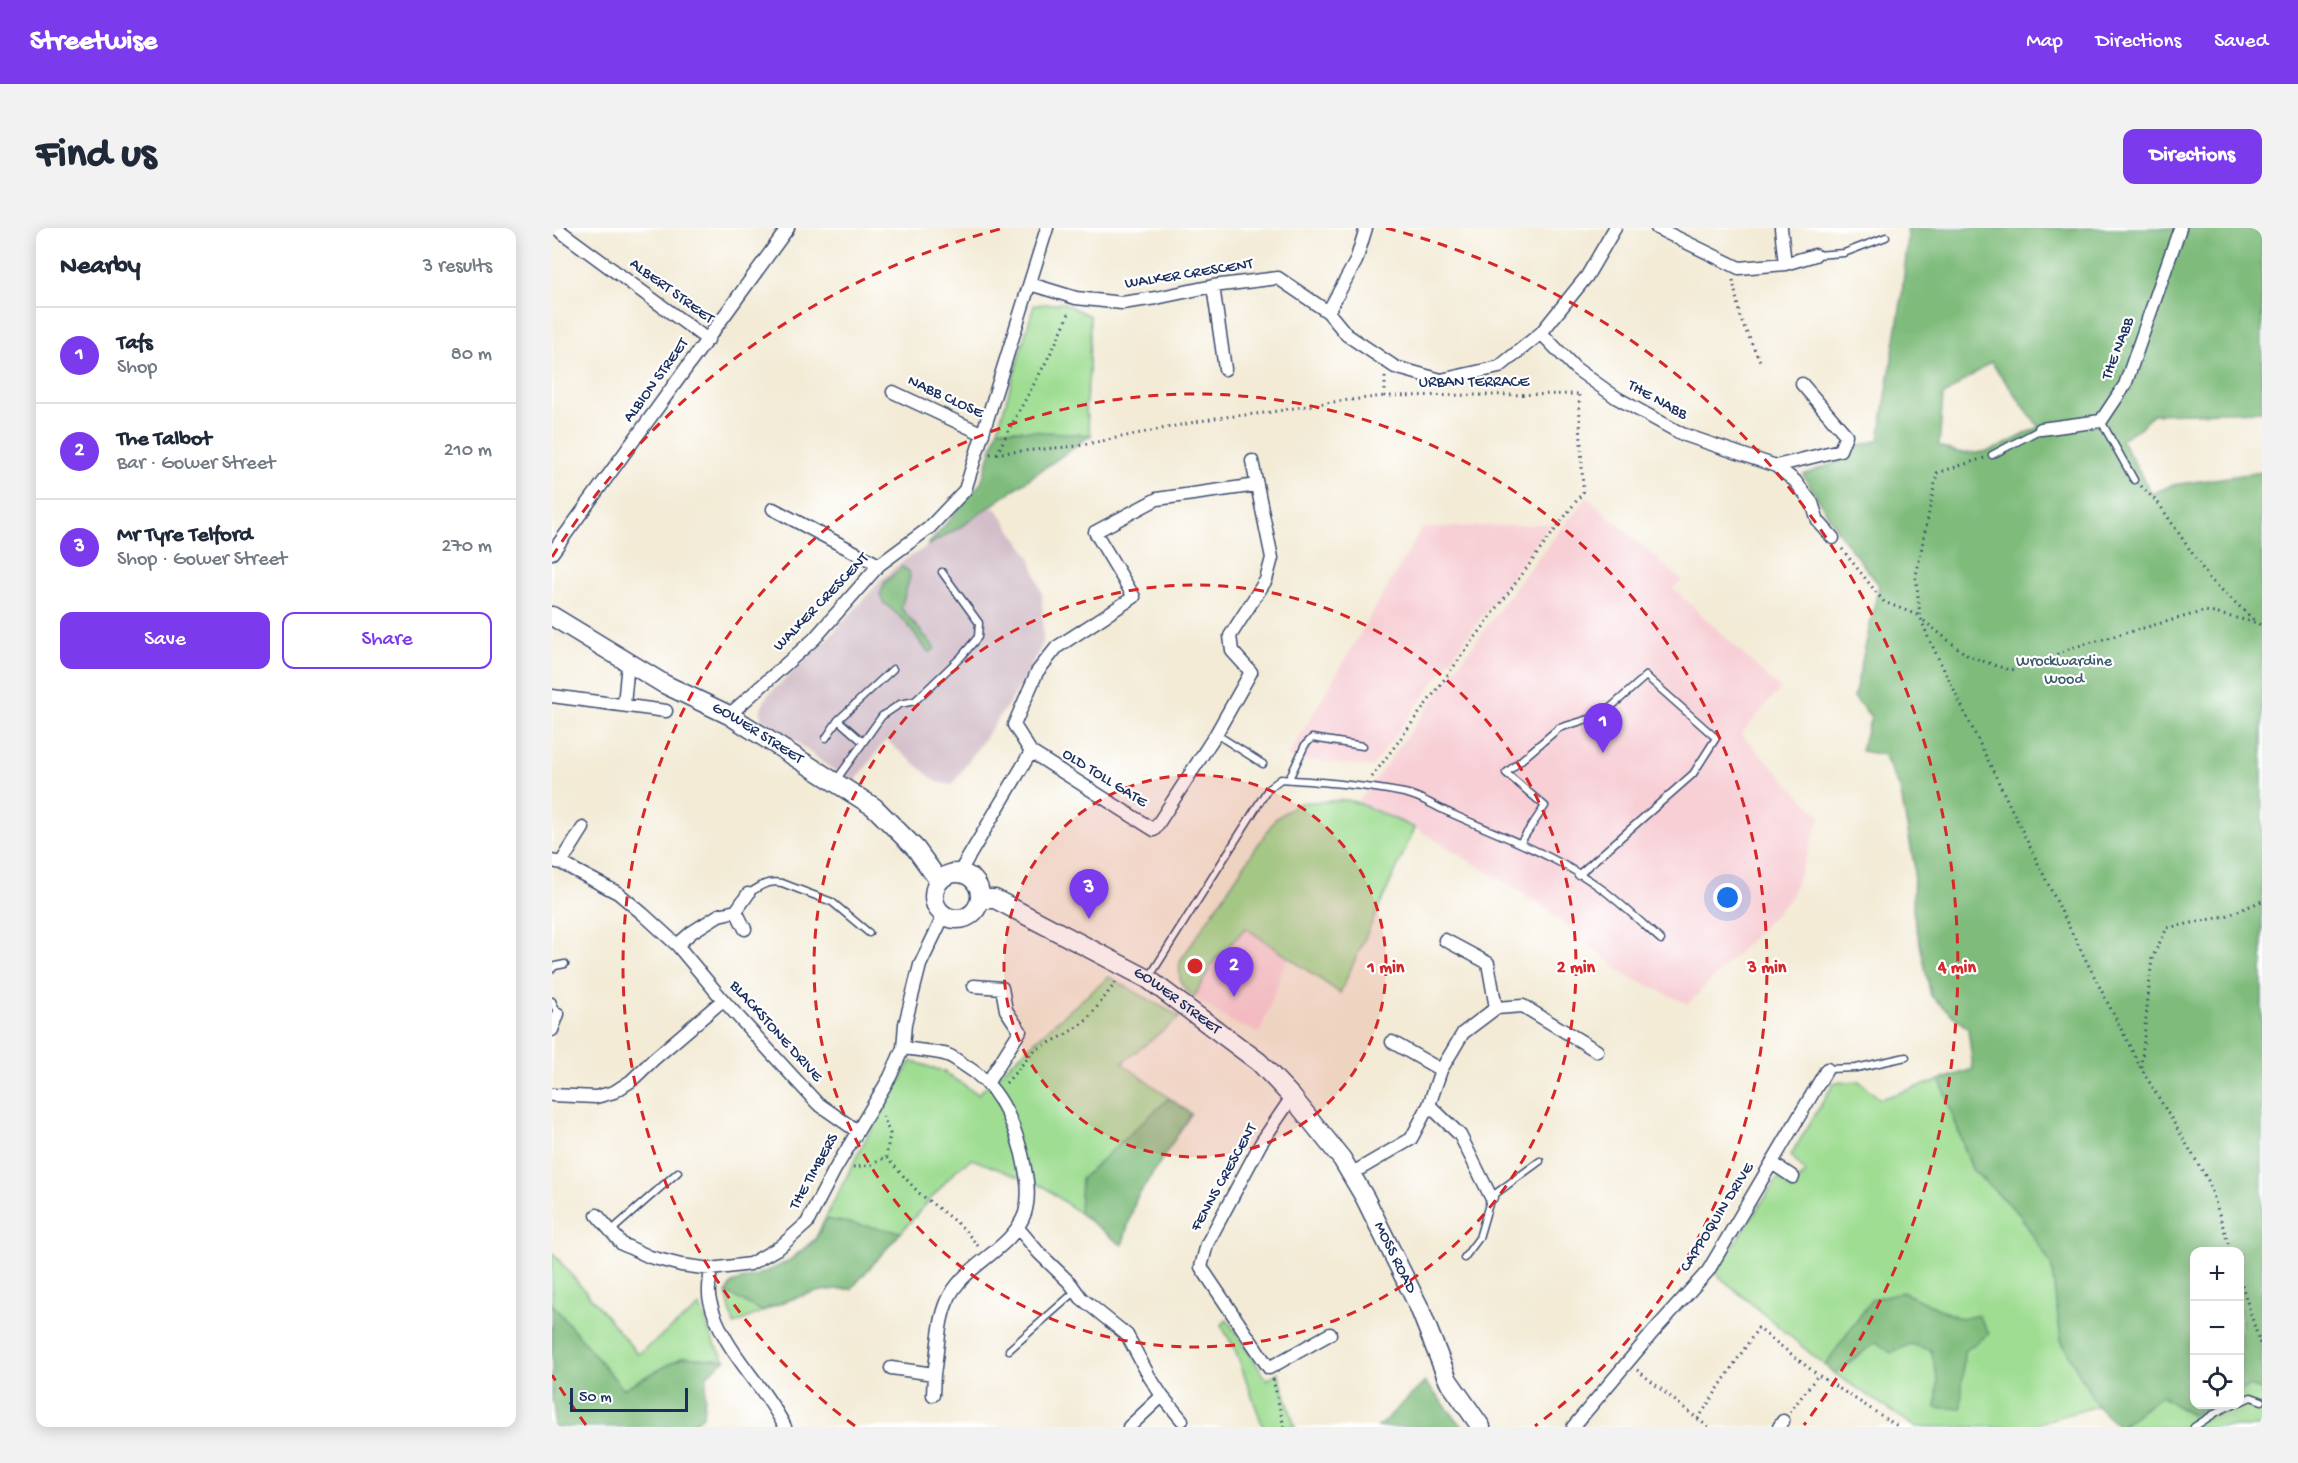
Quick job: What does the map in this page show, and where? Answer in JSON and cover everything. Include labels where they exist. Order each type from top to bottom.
[{"type":"street","name":"ALBERT STREET","points":[[556,228],[708,340]]},
{"type":"street","name":"ALBION STREET","points":[[552,554],[788,228]]},
{"type":"street","name":"WALKER CRESCENT","points":[[729,715],[814,639],[879,565],[929,528],[965,490],[1047,228]]},
{"type":"street","points":[[1328,312],[1356,261],[1366,228]]},
{"type":"street","name":"WALKER CRESCENT","points":[[1030,284],[1076,298],[1122,303],[1213,286],[1278,278],[1328,312],[1347,335],[1385,361],[1395,367],[1441,380],[1499,367],[1541,333],[1587,276],[1615,228]]},
{"type":"street","points":[[1658,228],[1739,268],[1785,264],[1815,255]]},
{"type":"street","points":[[1781,228],[1785,264]]},
{"type":"street","name":"THE NABB","points":[[2101,421],[2125,385],[2180,228]]},
{"type":"street","points":[[1213,286],[1225,369]]},
{"type":"street","name":"THE NABB","points":[[1541,333],[1575,368],[1617,398],[1682,434],[1776,466]]},
{"type":"street","points":[[1776,466],[1840,450],[1846,435],[1802,384]]},
{"type":"street","name":"NABB CLOSE","points":[[893,392],[982,434]]},
{"type":"street","points":[[2041,429],[2101,421]]},
{"type":"street","name":"OLD TOLL GATE","points":[[1252,461],[1257,485],[1272,558],[1266,580],[1230,636],[1232,651],[1251,672],[1216,734],[1154,830],[1032,752],[1014,725],[1037,672],[1057,647],[1134,597],[1095,532],[1157,500],[1257,485]]},
{"type":"street","points":[[1776,466],[1795,481],[1812,503],[1818,521],[1833,538]]},
{"type":"street","points":[[773,509],[879,565]]},
{"type":"street","name":"GOWER STREET","points":[[552,616],[664,684],[729,715],[874,807],[916,849],[939,881]]},
{"type":"street","points":[[624,705],[628,662]]},
{"type":"street","points":[[552,696],[666,711]]},
{"type":"street","points":[[959,873],[1032,752]]},
{"type":"street","points":[[557,862],[583,828]]},
{"type":"street","name":"BLACKSTONE DRIVE","points":[[557,862],[618,893],[677,945],[723,1000],[817,1103],[856,1131]]},
{"type":"street","points":[[959,873],[969,876],[977,884],[980,899],[976,909],[962,919],[953,919],[944,915],[938,910],[934,897],[939,881],[950,874],[959,873]]},
{"type":"street","points":[[677,945],[692,932],[719,915],[736,911],[748,894]]},
{"type":"street","name":"GOWER STREET","points":[[980,899],[995,900],[1148,979],[1259,1062],[1292,1097]]},
{"type":"street","points":[[736,911],[745,929]]},
{"type":"street","name":"THE TIMBERS","points":[[597,1215],[622,1244],[650,1257],[681,1265],[711,1269],[750,1264],[780,1247],[807,1222],[856,1131],[890,1077],[903,1048],[905,1024],[920,965],[944,915]]},
{"type":"street","points":[[1445,940],[1488,963],[1496,1008]]},
{"type":"street","points":[[974,986],[1002,988],[1006,1010],[1020,1031],[992,1087]]},
{"type":"street","points":[[552,1095],[596,1097],[614,1092],[630,1081],[723,1000]]},
{"type":"street","points":[[1351,1174],[1411,1139],[1430,1105],[1441,1070],[1463,1033],[1496,1008],[1523,1006],[1597,1051]]},
{"type":"street","points":[[552,1030],[558,1014]]},
{"type":"street","points":[[1392,1041],[1441,1070]]},
{"type":"street","points":[[903,1048],[946,1054],[973,1070],[992,1087],[1006,1108],[1014,1128],[1027,1178],[1028,1198],[1017,1228],[973,1268],[957,1285],[947,1301],[934,1374],[933,1395]]},
{"type":"street","name":"CAPPOQUIN DRIVE","points":[[1573,1427],[1708,1271],[1827,1069]]},
{"type":"street","name":"MOSS ROAD","points":[[1292,1097],[1342,1159],[1351,1174],[1419,1307],[1448,1380],[1480,1427]]},
{"type":"street","name":"FENNS CRESCENT","points":[[1269,1368],[1201,1267],[1207,1244],[1261,1143],[1292,1097]]},
{"type":"street","points":[[1430,1105],[1460,1136],[1491,1197]]},
{"type":"street","points":[[1772,1163],[1794,1177]]},
{"type":"street","points":[[1017,1228],[1081,1298],[1127,1335],[1149,1376],[1182,1420]]},
{"type":"street","points":[[711,1269],[709,1299],[725,1342],[752,1374],[778,1412],[785,1427]]},
{"type":"street","points":[[1269,1368],[1330,1334]]},
{"type":"street","points":[[891,1368],[934,1374]]},
{"type":"street","points":[[1129,1427],[1162,1396]]},
{"type":"lane","points":[[1815,255],[1844,253],[1886,237]]},
{"type":"lane","points":[[2101,421],[2134,480]]},
{"type":"lane","points":[[1992,455],[2041,429]]},
{"type":"lane","points":[[835,782],[882,716],[900,704],[915,701],[978,637],[979,622],[942,572]]},
{"type":"lane","points":[[826,738],[838,720],[893,669]]},
{"type":"lane","points":[[1520,843],[1545,806],[1506,773],[1559,728],[1602,715],[1646,676],[1716,738],[1693,774],[1578,875]]},
{"type":"lane","points":[[838,720],[863,742]]},
{"type":"lane","points":[[1216,734],[1263,765]]},
{"type":"lane","points":[[1289,779],[1305,745],[1312,738],[1363,746]]},
{"type":"lane","points":[[1148,979],[1268,789],[1281,778],[1365,786],[1406,793],[1425,800],[1449,813],[1520,843],[1605,891],[1661,940]]},
{"type":"lane","points":[[748,894],[762,884],[773,881],[782,883],[832,902],[869,933]]},
{"type":"lane","points":[[552,969],[565,964]]},
{"type":"lane","points":[[552,1001],[558,1014]]},
{"type":"lane","points":[[1827,1069],[1856,1068],[1906,1057]]},
{"type":"lane","points":[[1464,1258],[1479,1238],[1491,1197],[1540,1161]]},
{"type":"lane","points":[[611,1231],[678,1172]]},
{"type":"lane","points":[[1009,1350],[1076,1291]]},
{"type":"lane","points":[[2244,1400],[2251,1397],[2262,1401]]},
{"type":"lane","points":[[2194,1427],[2225,1409]]},
{"type":"path","points":[[1739,268],[1733,278],[1740,318],[1760,361]]},
{"type":"path","points":[[997,454],[1057,345],[1076,298]]},
{"type":"path","points":[[1385,361],[1385,396]]},
{"type":"path","points":[[1365,786],[1583,492],[1580,394],[1591,379]]},
{"type":"path","name":"URBAN TERRACE","points":[[976,456],[1077,446],[1215,418],[1385,396],[1580,394]]},
{"type":"path","points":[[1992,455],[1937,473],[1916,576],[1921,618],[1928,637],[2066,921],[2141,1068],[2209,1182],[2230,1247]]},
{"type":"path","points":[[2134,480],[2159,504],[2209,578],[2262,627]]},
{"type":"path","points":[[1833,538],[1884,602],[1921,618],[1968,656],[2009,670],[2035,664],[2071,648],[2205,611],[2258,624]]},
{"type":"path","points":[[2141,1068],[2152,958],[2167,928],[2226,916],[2262,901]]},
{"type":"path","points":[[992,1087],[1035,1050],[1065,1035],[1087,1020],[1126,968]]},
{"type":"path","points":[[872,1106],[882,1115],[890,1134],[886,1157]]},
{"type":"path","points":[[839,1162],[855,1167],[871,1165],[886,1157]]},
{"type":"path","points":[[886,1157],[920,1193],[963,1228],[987,1257]]},
{"type":"path","points":[[2244,1292],[2262,1350]]},
{"type":"path","points":[[1698,1419],[1758,1328],[1818,1376],[1899,1427]]},
{"type":"path","points":[[1627,1363],[1708,1427]]},
{"type":"path","points":[[1269,1368],[1276,1386],[1284,1427]]},
{"type":"path","points":[[1781,1424],[1818,1376]]},
{"type":"shaded area","points":[[1587,497],[1682,581],[1673,588],[1780,689],[1741,734],[1821,817],[1790,899],[1688,1004],[1625,975],[1541,904],[1415,828],[1358,803],[1523,577]]},
{"type":"shaded area","points":[[987,507],[996,508],[1030,557],[1042,594],[1043,643],[1022,684],[952,785],[937,782],[886,740],[855,782],[830,768],[763,720],[761,708],[768,695],[827,640],[882,579],[900,563],[965,524]]},
{"type":"shaded area","points":[[1550,524],[1372,767],[1287,758],[1422,528]]},
{"type":"shaded area","points":[[1246,928],[1288,957],[1259,1034],[1228,1020],[1194,997],[1214,961]]},
{"type":"green space","name":"Wrockwardine Wood","points":[[1907,228],[2262,228],[2262,411],[2153,414],[2141,427],[2121,439],[2152,494],[2172,485],[2262,472],[2262,1390],[2249,1386],[2244,1389],[2244,1247],[2190,1247],[2190,1409],[2204,1409],[2191,1415],[2161,1396],[2119,1427],[2097,1406],[2061,1340],[2051,1264],[2020,1215],[1972,1169],[1940,1080],[1973,1069],[1968,1029],[1931,996],[1913,911],[1914,864],[1900,789],[1884,755],[1861,751],[1871,717],[1854,697],[1879,585],[1843,539],[1803,475],[1837,462],[1858,446],[1879,440],[1901,302],[1908,238]],"holes":[[[1991,362],[2039,427],[2002,446],[1979,453],[1954,451],[1939,446],[1943,396]]]},
{"type":"green space","points":[[1063,303],[1090,316],[1089,374],[1085,408],[1091,435],[998,429],[1034,305]]},
{"type":"green space","points":[[998,429],[1091,435],[965,524],[927,546],[981,483]]},
{"type":"green space","points":[[902,567],[909,571],[910,577],[901,608],[935,648],[931,652],[927,651],[904,620],[883,602],[880,595],[885,582]]},
{"type":"green space","points":[[1346,800],[1415,828],[1340,993],[1246,928],[1214,961],[1194,997],[1181,982],[1180,961],[1276,818],[1299,803]]},
{"type":"green space","points":[[1109,977],[1180,1017],[1122,1063],[1191,1114],[1136,1199],[1122,1245],[1044,1187],[972,1159],[956,1170],[851,1289],[821,1291],[806,1295],[776,1305],[734,1325],[726,1293],[732,1283],[785,1264],[815,1239],[863,1144],[912,1061],[944,1072],[978,1094],[1049,1028]]},
{"type":"green space","points":[[1940,1080],[1972,1169],[2020,1215],[2052,1265],[2061,1340],[2097,1406],[2025,1427],[1916,1427],[1835,1374],[1715,1273],[1778,1178],[1792,1190],[1805,1172],[1791,1155],[1834,1083],[1859,1081],[1880,1099]]},
{"type":"green space","points":[[1169,1098],[1191,1114],[1136,1199],[1122,1245],[1079,1213],[1081,1179]]},
{"type":"green space","points":[[826,1219],[901,1232],[851,1289],[806,1295],[762,1311],[726,1293],[732,1283],[766,1272],[797,1256],[815,1240]]},
{"type":"green space","points":[[552,1252],[638,1354],[700,1306],[713,1341],[725,1360],[683,1357],[623,1389],[552,1304]]},
{"type":"green space","points":[[1902,1292],[1961,1319],[1978,1315],[1989,1334],[1964,1351],[1961,1408],[1936,1408],[1938,1380],[1931,1350],[1910,1344],[1891,1353],[1876,1342],[1835,1374],[1825,1365],[1872,1299]]},
{"type":"green space","points":[[552,1304],[623,1389],[683,1357],[725,1360],[707,1375],[703,1416],[688,1427],[553,1427],[555,1407],[552,1400]]},
{"type":"green space","points":[[1227,1320],[1267,1380],[1278,1372],[1295,1427],[1263,1427],[1235,1349],[1221,1325]]},
{"type":"green space","points":[[1425,1382],[1463,1427],[1378,1427]]},
{"type":"green space","points":[[2249,1386],[2262,1390],[2262,1427],[2121,1427],[2161,1396],[2191,1415],[2204,1409],[2244,1409],[2244,1389]]},
{"type":"place","name":"Tafs","points":[[1603,753]]},
{"type":"place","name":"Mr Tyre Telford","points":[[1089,919]]},
{"type":"place","name":"The Talbot","points":[[1234,997]]}]
